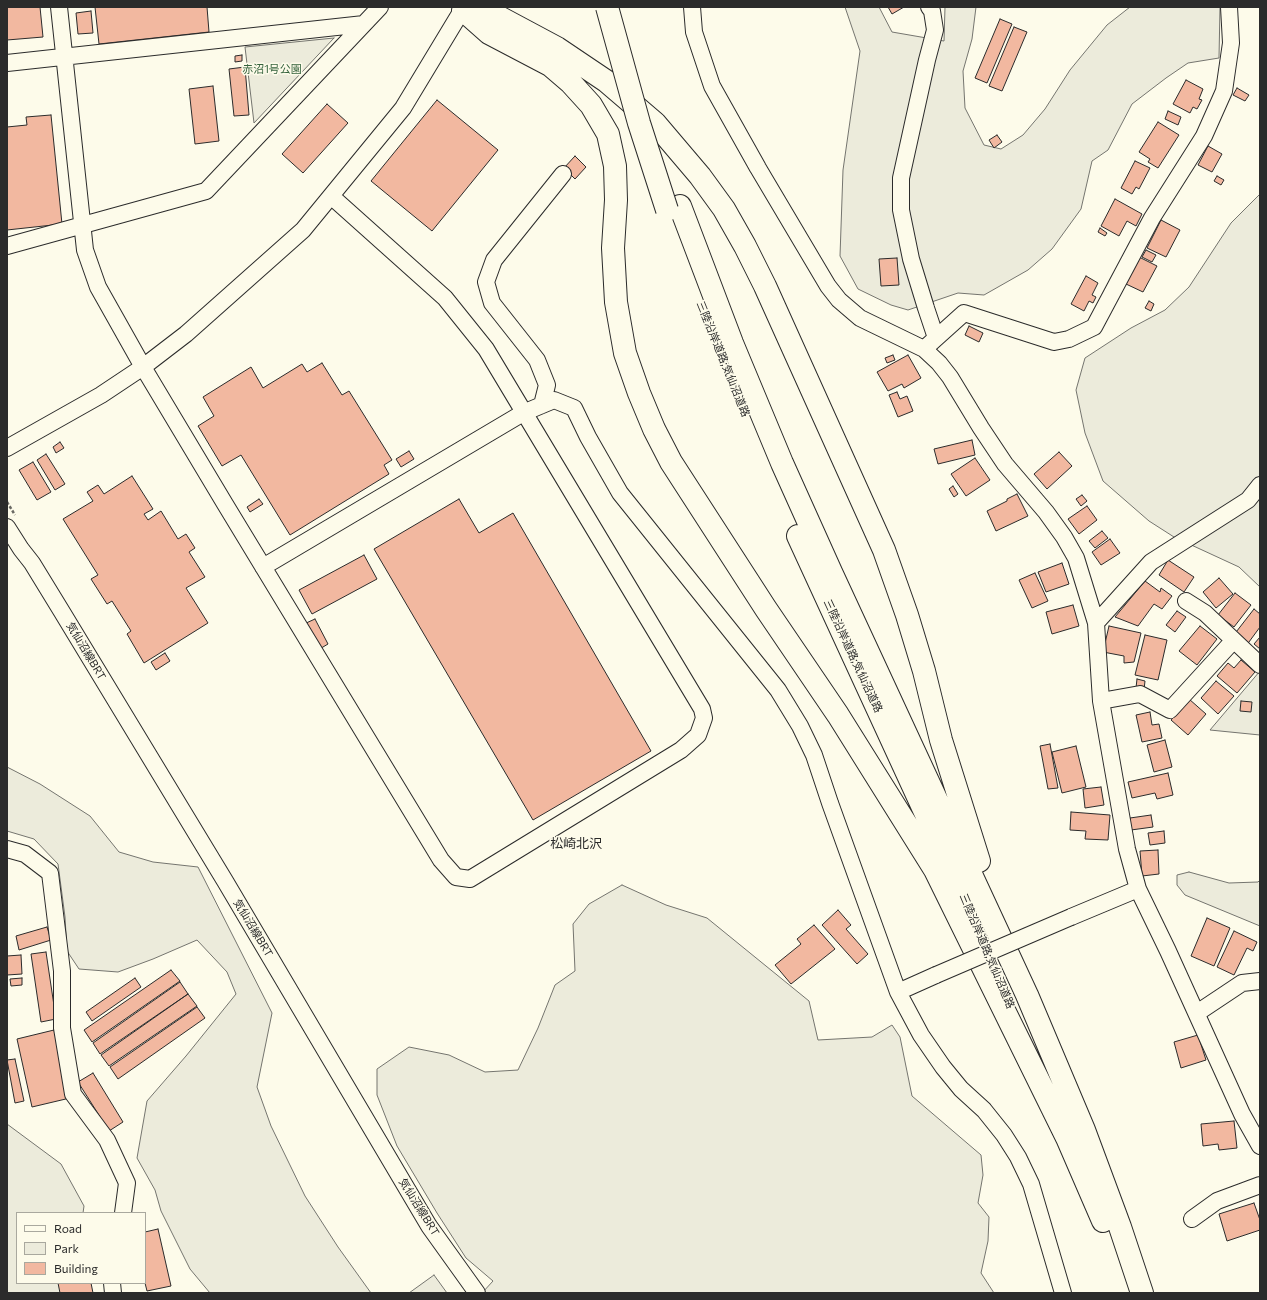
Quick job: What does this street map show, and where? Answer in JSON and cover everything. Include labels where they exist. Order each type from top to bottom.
[{"type":"highway","name":"三陸沿岸道路;気仙沼道路","points":[[607,7],[639,123],[674,208],[786,470],[1027,995],[1084,1130],[1120,1227],[1142,1293]]},
{"type":"highway","name":"三陸沿岸道路;気仙沼道路","points":[[622,7],[698,299],[769,469],[820,585],[948,862],[1068,1138],[1108,1232],[1130,1293]]},
{"type":"highway","points":[[464,9],[499,17],[557,48],[606,81],[655,123],[700,176],[724,209],[745,246],[795,351],[884,550],[907,615],[924,671],[941,740],[971,840],[1027,995]]},
{"type":"highway","points":[[464,9],[489,33],[550,65],[571,83],[591,104],[608,134],[615,166],[616,200],[613,248],[616,302],[625,353],[654,429],[671,462],[766,609],[842,721],[935,870],[1068,1138]]},
{"type":"street","points":[[59,7],[85,250],[98,287],[143,367],[441,860],[456,877],[470,879],[682,750],[698,735],[704,718],[702,709],[523,413],[486,349],[445,298],[330,196]]},
{"type":"street","points":[[7,246],[206,191],[380,7]]},
{"type":"street","points":[[692,7],[694,32],[712,86],[758,168],[828,286],[839,300],[860,318],[924,349],[939,363],[1005,464],[1046,512],[1064,537],[1076,558],[1096,623],[1101,701],[1127,849],[1138,889],[1197,1013],[1242,1114],[1260,1146]]},
{"type":"street","points":[[929,7],[932,11],[936,30],[927,60],[901,178],[900,210],[911,259],[936,338]]},
{"type":"street","points":[[924,349],[964,313],[1054,342],[1069,339],[1094,327],[1152,218],[1204,136],[1224,91],[1231,43],[1229,7]]},
{"type":"street","points":[[7,448],[101,395],[143,367],[186,334],[303,230],[403,108],[464,9]]},
{"type":"street","points":[[7,63],[364,24]]},
{"type":"street","points":[[542,405],[547,385],[537,360],[492,303],[486,282],[494,260],[563,174]]},
{"type":"street","points":[[263,567],[523,413],[554,400],[574,408],[588,437],[620,494],[778,690],[800,726],[814,755],[898,992],[921,1035],[943,1067],[961,1090],[984,1110],[1004,1135],[1018,1157],[1031,1184],[1063,1293]]},
{"type":"street","points":[[1096,623],[1151,562],[1248,500],[1260,485]]},
{"type":"street","name":"気仙沼線BRT","points":[[11,521],[20,549],[32,563],[226,881],[429,1226],[477,1293]]},
{"type":"street","points":[[1186,601],[1204,613],[1260,665]]},
{"type":"street","points":[[1101,701],[1140,694],[1170,710],[1233,641]]},
{"type":"street","points":[[7,849],[25,854],[50,873],[62,971],[62,1028],[73,1094],[107,1140],[127,1183],[123,1212]]},
{"type":"street","points":[[898,992],[1138,889]]},
{"type":"street","points":[[1197,1013],[1242,983],[1260,981]]},
{"type":"street","points":[[1192,1219],[1217,1200],[1260,1185]]},
{"type":"path","points":[[7,502],[11,521]]},
{"type":"green space","points":[[845,7],[879,7],[892,32],[944,41],[945,7],[976,7],[972,39],[963,71],[965,108],[984,145],[1001,149],[1023,135],[1045,109],[1070,70],[1107,25],[1130,7],[1220,7],[1219,58],[1188,63],[1132,104],[1108,150],[1092,161],[1081,209],[1052,249],[1028,270],[984,295],[958,293],[908,310],[891,305],[858,289],[840,256],[843,170],[860,51]]},
{"type":"green space","name":"赤沼1号公園","points":[[334,38],[254,123],[245,47]]},
{"type":"green space","points":[[1260,194],[1260,587],[1239,567],[1174,537],[1149,521],[1103,481],[1085,433],[1076,390],[1085,358],[1131,328],[1165,310],[1189,287],[1231,223]]},
{"type":"green space","points":[[1260,671],[1260,735],[1210,730]]},
{"type":"green space","points":[[7,767],[40,784],[90,816],[119,852],[153,862],[198,867],[272,1013],[257,1087],[271,1126],[305,1196],[338,1247],[371,1293],[210,1293],[190,1269],[161,1211],[155,1190],[137,1158],[147,1101],[186,1056],[236,994],[227,972],[197,940],[118,972],[79,969],[67,951],[65,917],[58,864],[34,839],[7,831]]},
{"type":"green space","points":[[1189,872],[1229,883],[1258,882],[1260,880],[1260,926],[1185,895],[1177,885],[1177,875]]},
{"type":"green space","points":[[622,885],[666,905],[707,918],[809,1001],[818,1040],[872,1037],[892,1025],[900,1037],[912,1096],[981,1155],[983,1175],[978,1203],[989,1217],[988,1241],[981,1273],[994,1293],[482,1293],[493,1281],[466,1258],[397,1146],[377,1095],[377,1069],[409,1047],[449,1055],[485,1072],[518,1070],[538,1028],[555,985],[575,971],[573,924],[589,904]]},
{"type":"green space","points":[[7,1124],[61,1164],[84,1206],[83,1212],[16,1212],[16,1284],[65,1284],[68,1293],[7,1293]]},
{"type":"green space","points":[[434,1275],[447,1293],[409,1293]]},
{"type":"building","points":[[7,7],[40,7],[43,37],[7,40]]},
{"type":"building","points":[[95,7],[207,7],[209,32],[99,44]]},
{"type":"building","points":[[888,7],[904,7],[892,14]]},
{"type":"building","points":[[91,11],[93,33],[78,34],[76,13]]},
{"type":"building","points":[[1000,19],[1012,24],[987,83],[975,78]]},
{"type":"building","points":[[1014,27],[1027,32],[1002,91],[989,86]]},
{"type":"building","points":[[242,55],[242,61],[235,62],[235,56]]},
{"type":"building","points":[[245,67],[249,115],[234,116],[229,69]]},
{"type":"building","points":[[1186,80],[1203,89],[1199,99],[1202,100],[1197,109],[1193,107],[1190,113],[1173,104]]},
{"type":"building","points":[[213,86],[219,141],[195,144],[189,89]]},
{"type":"building","points":[[1237,88],[1249,95],[1245,101],[1233,95]]},
{"type":"building","points":[[437,100],[498,150],[432,231],[371,181]]},
{"type":"building","points":[[327,104],[348,123],[303,173],[282,154]]},
{"type":"building","points":[[1168,111],[1181,117],[1178,125],[1165,119]]},
{"type":"building","points":[[51,115],[62,224],[7,230],[7,127],[27,125],[26,117]]},
{"type":"building","points":[[1158,122],[1179,135],[1158,168],[1148,162],[1150,159],[1139,152]]},
{"type":"building","points":[[997,135],[1002,142],[994,148],[989,140]]},
{"type":"building","points":[[1208,146],[1222,154],[1212,172],[1198,165]]},
{"type":"building","points":[[575,156],[586,167],[575,179],[564,168]]},
{"type":"building","points":[[1135,161],[1150,168],[1139,189],[1136,187],[1132,194],[1121,188]]},
{"type":"building","points":[[1217,176],[1224,180],[1221,185],[1214,181]]},
{"type":"building","points":[[1115,199],[1142,214],[1136,226],[1127,221],[1119,236],[1101,226]]},
{"type":"building","points":[[1161,220],[1180,230],[1166,257],[1147,248]]},
{"type":"building","points":[[1100,228],[1107,233],[1105,236],[1098,232]]},
{"type":"building","points":[[1146,250],[1156,255],[1152,262],[1142,257]]},
{"type":"building","points":[[1139,257],[1157,266],[1143,292],[1126,284]]},
{"type":"building","points":[[897,258],[899,285],[881,286],[879,259]]},
{"type":"building","points":[[1086,276],[1098,283],[1092,295],[1096,297],[1093,303],[1089,301],[1084,311],[1071,304]]},
{"type":"building","points":[[1149,301],[1154,304],[1151,311],[1145,308]]},
{"type":"building","points":[[969,326],[983,333],[979,342],[965,335]]},
{"type":"building","points":[[893,355],[895,360],[887,363],[885,358]]},
{"type":"building","points":[[908,355],[921,378],[904,388],[902,384],[888,391],[877,372]]},
{"type":"building","points":[[322,363],[342,395],[349,391],[392,460],[384,465],[389,474],[290,535],[241,455],[222,466],[198,426],[214,416],[203,397],[251,367],[263,388],[302,364],[307,372]]},
{"type":"building","points":[[897,392],[900,399],[907,396],[913,411],[898,417],[889,395]]},
{"type":"building","points":[[972,440],[975,455],[938,464],[934,449]]},
{"type":"building","points":[[60,442],[64,448],[56,453],[53,447]]},
{"type":"building","points":[[409,451],[414,459],[401,467],[396,459]]},
{"type":"building","points":[[1059,452],[1072,466],[1047,489],[1034,474]]},
{"type":"building","points":[[46,454],[65,484],[55,490],[37,460]]},
{"type":"building","points":[[975,458],[990,480],[966,496],[951,474]]},
{"type":"building","points":[[33,462],[51,492],[37,500],[19,470]]},
{"type":"building","points":[[132,476],[153,509],[144,514],[148,520],[161,511],[178,539],[186,534],[195,548],[189,552],[205,577],[186,588],[208,623],[144,663],[127,634],[131,631],[112,601],[107,604],[91,579],[98,575],[63,519],[93,501],[87,492],[98,485],[104,494]]},
{"type":"building","points":[[953,486],[958,494],[954,497],[949,489]]},
{"type":"building","points":[[1017,494],[1028,516],[996,531],[987,511]]},
{"type":"building","points":[[1082,495],[1087,501],[1081,506],[1076,499]]},
{"type":"building","points":[[259,499],[263,504],[250,512],[247,507]]},
{"type":"building","points":[[459,499],[479,533],[513,513],[651,751],[533,820],[374,549]]},
{"type":"building","points":[[1087,506],[1097,520],[1079,534],[1068,519]]},
{"type":"building","points":[[1102,531],[1108,538],[1095,548],[1089,541]]},
{"type":"building","points":[[1110,539],[1120,553],[1101,565],[1092,552]]},
{"type":"building","points":[[364,555],[377,579],[312,614],[299,590]]},
{"type":"building","points":[[1168,560],[1194,577],[1184,592],[1159,575]]},
{"type":"building","points":[[1062,563],[1069,584],[1046,592],[1038,572]]},
{"type":"building","points":[[1035,573],[1048,601],[1032,608],[1019,580]]},
{"type":"building","points":[[1219,578],[1233,594],[1216,608],[1203,592]]},
{"type":"building","points":[[1145,581],[1160,592],[1161,588],[1172,596],[1162,609],[1154,604],[1138,626],[1115,617]]},
{"type":"building","points":[[1235,593],[1251,605],[1234,627],[1218,615]]},
{"type":"building","points":[[1073,605],[1079,626],[1052,634],[1046,612]]},
{"type":"building","points":[[1254,609],[1260,614],[1260,627],[1246,646],[1233,636]]},
{"type":"building","points":[[1177,611],[1186,617],[1175,632],[1166,625]]},
{"type":"building","points":[[315,619],[328,644],[318,650],[304,624]]},
{"type":"building","points":[[1109,626],[1141,633],[1134,662],[1124,663],[1124,656],[1103,652]]},
{"type":"building","points":[[1200,626],[1217,639],[1197,665],[1179,651]]},
{"type":"building","points":[[1145,635],[1167,640],[1158,680],[1135,675]]},
{"type":"building","points":[[1260,637],[1260,649],[1254,644]]},
{"type":"building","points":[[165,653],[170,661],[156,670],[151,662]]},
{"type":"building","points":[[1241,660],[1255,672],[1237,693],[1217,676],[1228,663],[1234,668]]},
{"type":"building","points":[[1137,679],[1145,681],[1144,690],[1136,688]]},
{"type":"building","points":[[1216,681],[1234,696],[1218,714],[1201,698]]},
{"type":"building","points":[[1189,699],[1206,714],[1188,735],[1171,720]]},
{"type":"building","points":[[1241,701],[1252,702],[1251,712],[1240,711]]},
{"type":"building","points":[[1150,712],[1152,725],[1159,724],[1162,738],[1142,742],[1136,715]]},
{"type":"building","points":[[1165,740],[1172,767],[1154,772],[1147,745]]},
{"type":"building","points":[[1050,744],[1058,788],[1048,789],[1040,746]]},
{"type":"building","points":[[1076,746],[1086,787],[1062,793],[1052,752]]},
{"type":"building","points":[[1168,773],[1173,795],[1157,799],[1155,793],[1132,798],[1128,782]]},
{"type":"building","points":[[1101,787],[1104,805],[1085,808],[1083,789]]},
{"type":"building","points":[[1071,812],[1110,815],[1108,840],[1085,839],[1086,831],[1070,830]]},
{"type":"building","points":[[1151,815],[1153,827],[1131,830],[1130,818]]},
{"type":"building","points":[[1164,831],[1165,843],[1150,845],[1148,833]]},
{"type":"building","points":[[1158,850],[1159,874],[1142,876],[1140,851]]},
{"type":"building","points":[[838,910],[851,925],[846,929],[868,954],[857,964],[822,925]]},
{"type":"building","points":[[1207,918],[1230,928],[1214,966],[1191,956]]},
{"type":"building","points":[[814,925],[835,949],[791,984],[775,965],[801,944],[797,939]]},
{"type":"building","points":[[47,927],[51,940],[19,950],[16,936]]},
{"type":"building","points":[[1234,931],[1257,942],[1253,951],[1247,948],[1234,975],[1217,967]]},
{"type":"building","points":[[46,952],[56,1019],[41,1022],[31,954]]},
{"type":"building","points":[[21,955],[22,974],[7,975],[7,956]]},
{"type":"building","points":[[171,970],[180,981],[92,1042],[84,1030]]},
{"type":"building","points":[[22,978],[22,985],[11,986],[10,979]]},
{"type":"building","points":[[135,978],[141,987],[92,1021],[86,1012]]},
{"type":"building","points":[[180,982],[188,994],[100,1054],[93,1043]]},
{"type":"building","points":[[188,994],[197,1006],[109,1066],[101,1055]]},
{"type":"building","points":[[197,1007],[205,1018],[118,1079],[110,1067]]},
{"type":"building","points":[[54,1030],[70,1098],[32,1107],[17,1039]]},
{"type":"building","points":[[1198,1035],[1206,1060],[1181,1068],[1174,1042]]},
{"type":"building","points":[[15,1059],[24,1101],[15,1103],[7,1060]]},
{"type":"building","points":[[93,1073],[123,1122],[109,1131],[78,1082]]},
{"type":"building","points":[[1234,1121],[1237,1148],[1219,1150],[1218,1144],[1203,1146],[1201,1124]]},
{"type":"building","points":[[1254,1203],[1260,1220],[1260,1230],[1227,1241],[1219,1214]]},
{"type":"building","points":[[158,1229],[171,1286],[147,1291],[145,1284],[146,1232]]},
{"type":"building","points":[[58,1284],[91,1284],[93,1293],[60,1293]]},
{"type":"district","name":"松崎北沢","points":[[576,844]]}]
